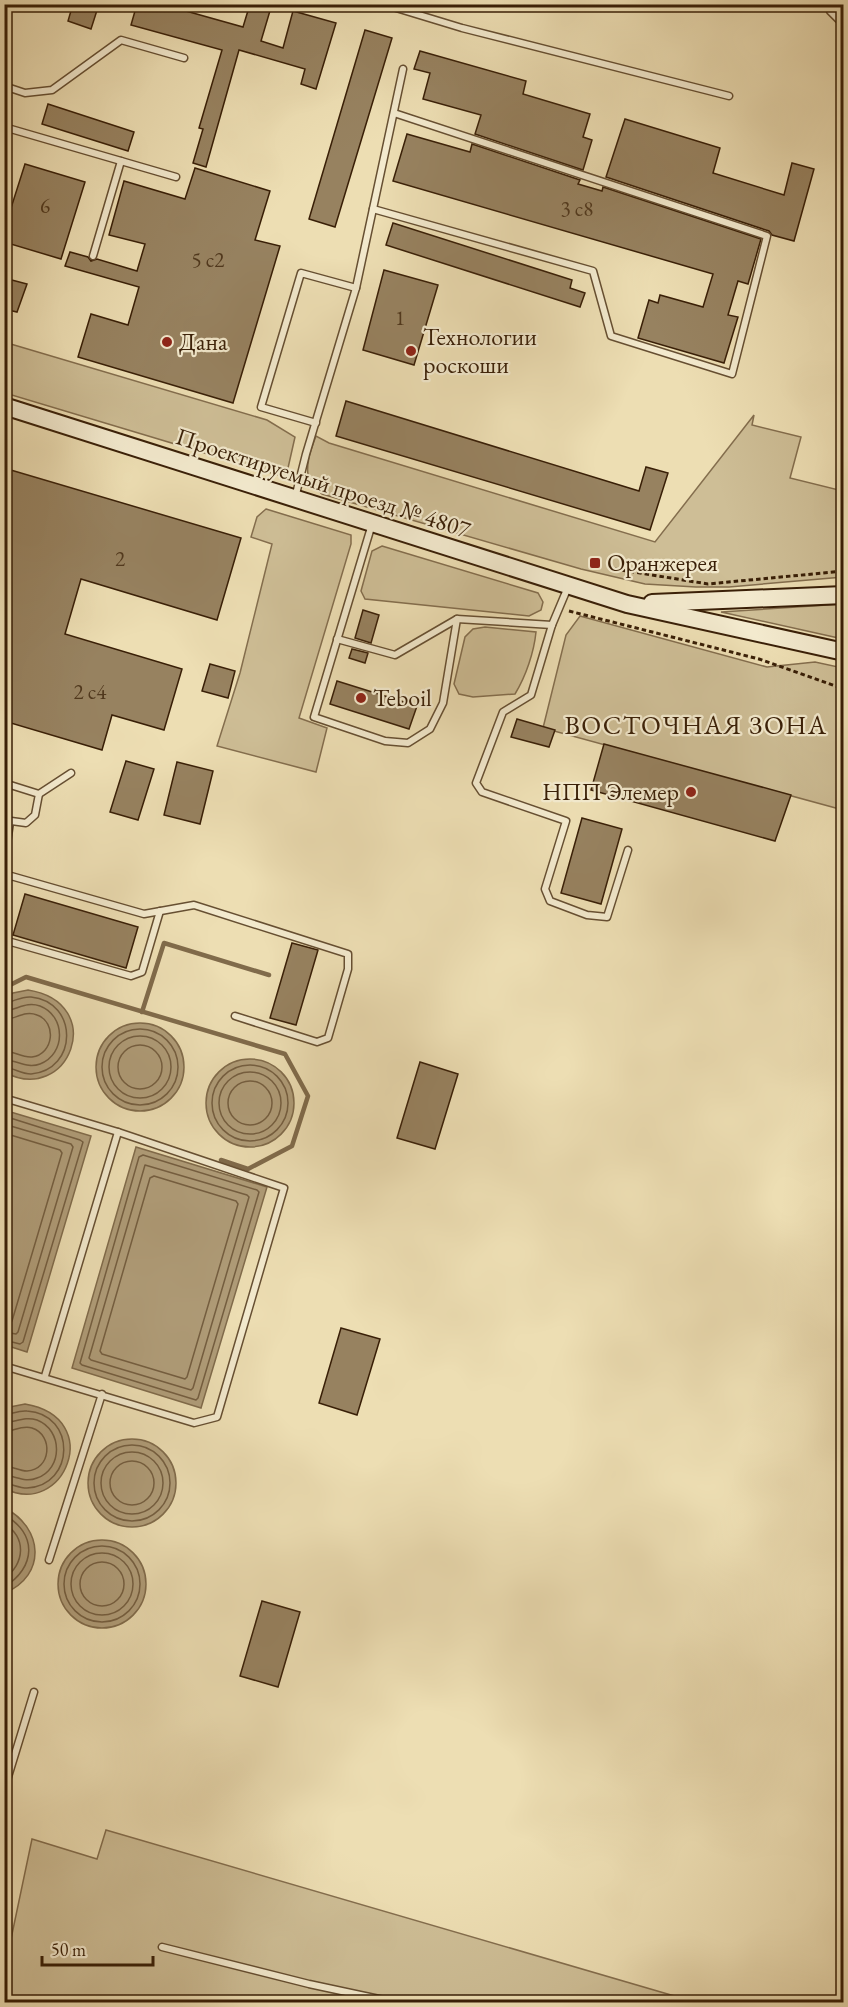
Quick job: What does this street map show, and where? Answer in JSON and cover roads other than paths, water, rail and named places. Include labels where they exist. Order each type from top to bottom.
[{"type":"main road","name":"Проектируемый проезд № 4807","points":[[4,406],[627,604],[843,652]]},
{"type":"main road","name":"Проектируемый проезд № 4807","points":[[627,604],[843,595]]},
{"type":"lane","points":[[382,4],[462,28],[729,96]]},
{"type":"lane","points":[[830,11],[843,25]]},
{"type":"lane","points":[[4,86],[25,93],[52,90],[121,40],[184,58]]},
{"type":"lane","points":[[294,499],[356,288],[403,69]]},
{"type":"lane","points":[[373,209],[593,271],[611,336],[732,374],[767,236],[394,113]]},
{"type":"lane","points":[[4,127],[176,177]]},
{"type":"lane","points":[[93,256],[121,161]]},
{"type":"lane","points":[[316,423],[261,407],[301,273],[356,288]]},
{"type":"lane","points":[[372,524],[314,717],[385,741],[408,743],[430,729],[443,703],[457,619]]},
{"type":"lane","points":[[568,586],[552,625],[531,695],[502,712],[476,783],[482,792],[567,821],[544,889],[550,901],[587,915],[607,917],[628,850]]},
{"type":"lane","points":[[337,639],[395,655],[457,619],[552,625]]},
{"type":"lane","points":[[4,865],[7,821],[26,823],[35,815],[39,794],[71,773]]},
{"type":"lane","points":[[4,783],[39,794]]},
{"type":"lane","points":[[4,874],[144,914],[194,905],[348,954],[348,969],[328,1038],[317,1042],[236,1016]]},
{"type":"lane","points":[[4,940],[131,976],[142,972],[160,911]]},
{"type":"lane","points":[[4,1098],[118,1132],[284,1188],[217,1417],[194,1423],[45,1376],[4,1366]]},
{"type":"lane","points":[[45,1376],[118,1132]]},
{"type":"lane","points":[[48,1560],[102,1394]]},
{"type":"lane","points":[[4,1790],[34,1692]]},
{"type":"lane","points":[[162,1947],[309,1984],[393,2002]]},
{"type":"water","points":[[28,990],[53,999],[68,1013],[73,1031],[71,1049],[62,1065],[47,1076],[27,1079],[4,1072],[5,998],[13,993]]},
{"type":"water","points":[[140,1023],[165,1030],[177,1042],[184,1067],[177,1092],[165,1104],[140,1111],[115,1104],[103,1092],[96,1067],[103,1042],[115,1030]]},
{"type":"water","points":[[250,1059],[275,1066],[287,1078],[294,1103],[287,1128],[275,1140],[250,1147],[225,1140],[213,1128],[206,1103],[213,1078],[225,1066]]},
{"type":"water","points":[[4,1110],[91,1136],[27,1352],[5,1345]]},
{"type":"water","points":[[136,1147],[267,1187],[201,1408],[72,1368]]},
{"type":"water","points":[[25,1404],[50,1413],[65,1428],[70,1445],[67,1463],[58,1479],[44,1490],[25,1494],[4,1488],[5,1410]]},
{"type":"water","points":[[132,1439],[157,1446],[169,1458],[176,1483],[169,1508],[157,1520],[132,1527],[107,1520],[95,1508],[88,1483],[95,1458],[107,1446]]},
{"type":"water","points":[[5,1508],[27,1527],[33,1539],[35,1551],[28,1575],[19,1585],[5,1593]]},
{"type":"water","points":[[102,1540],[127,1547],[139,1559],[146,1584],[139,1609],[127,1621],[102,1628],[77,1621],[65,1609],[58,1584],[65,1559],[77,1547]]},
{"type":"waterway","points":[[142,1012],[164,943],[269,975]]},
{"type":"waterway","points":[[4,988],[26,977],[285,1054],[308,1096],[292,1146],[248,1169],[221,1160]]},
{"type":"place","name":"Дана","points":[[167,342]]},
{"type":"place","name":"Технологии роскоши","points":[[411,351]]},
{"type":"place","name":"Оранжерея","points":[[595,563]]},
{"type":"place","name":"Teboil","points":[[361,698]]},
{"type":"place","name":"НПП Элемер","points":[[691,792]]},
{"type":"district","name":"ВОСТОЧНАЯ ЗОНА","points":[[696,725]]}]
